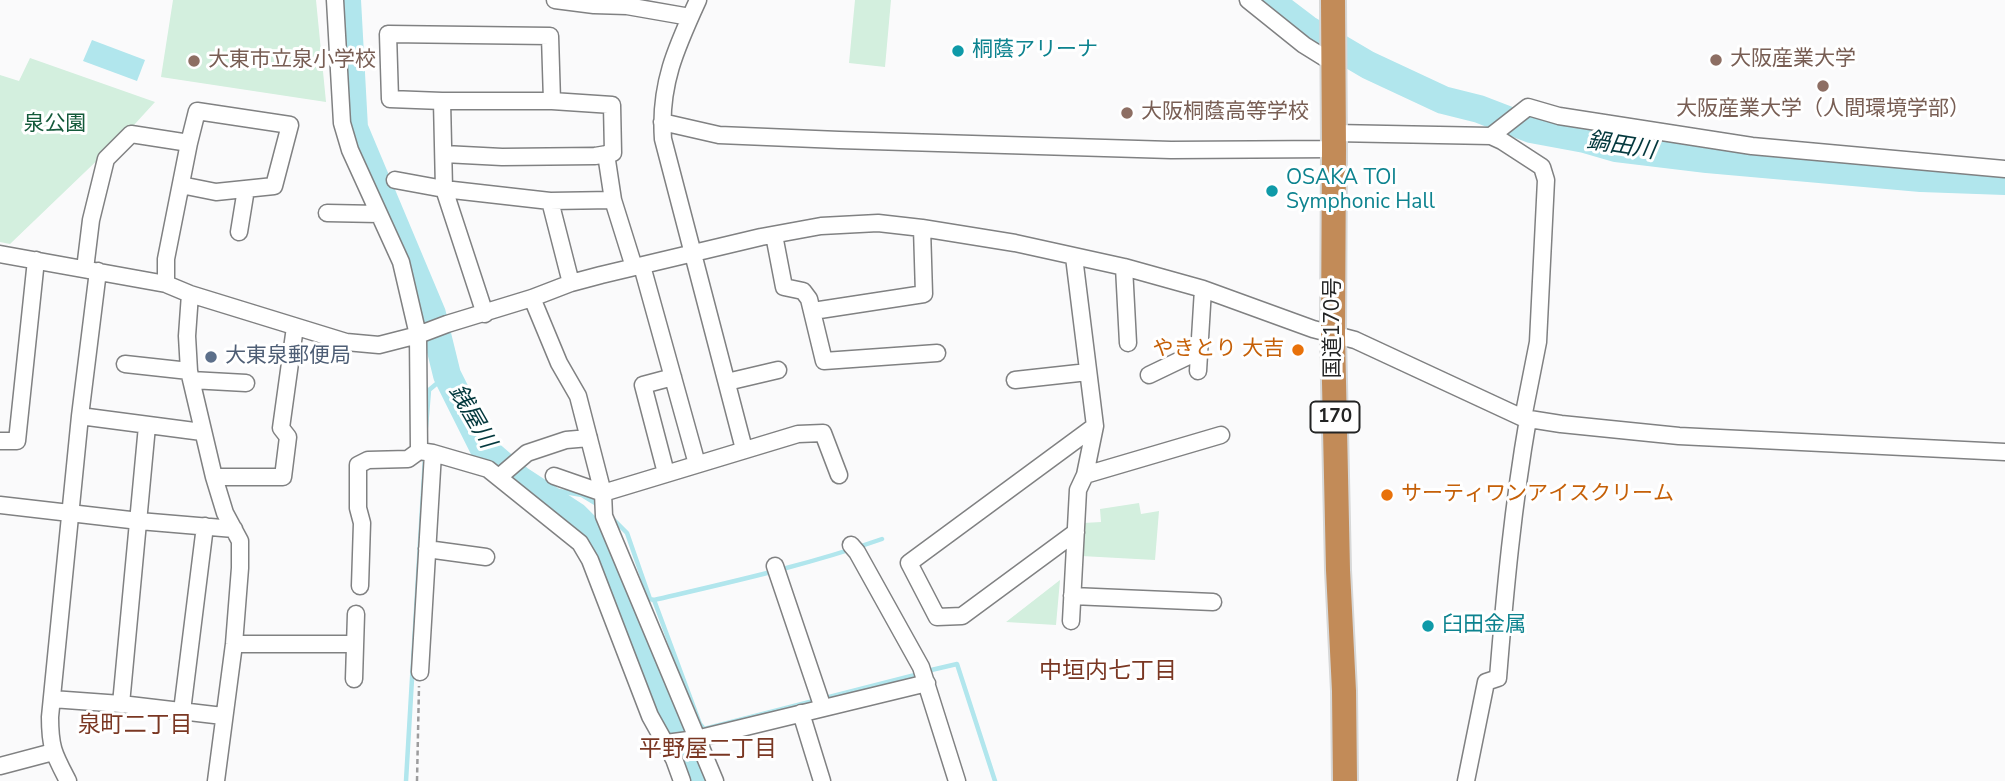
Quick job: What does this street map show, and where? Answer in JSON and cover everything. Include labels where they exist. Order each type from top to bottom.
[{"type":"highway","name":"国道170号","points":[[1332,0],[1333,335],[1345,781]]},
{"type":"street","points":[[335,0],[342,123],[350,150],[401,262],[418,335],[427,452],[427,549],[420,672]]},
{"type":"street","points":[[555,0],[627,6],[690,17]]},
{"type":"street","points":[[698,0],[674,53],[662,122],[663,139],[744,449]]},
{"type":"street","points":[[1248,0],[1304,45],[1333,49]]},
{"type":"street","points":[[444,154],[502,157],[595,156],[613,153],[612,105],[390,99],[388,34],[550,36],[552,102]]},
{"type":"street","points":[[442,101],[444,189],[485,314]]},
{"type":"street","points":[[662,122],[719,135],[1171,150],[1495,133],[1526,109],[1752,146],[2005,169]]},
{"type":"street","points":[[166,284],[166,259],[189,143],[197,111],[290,125],[274,186],[216,192],[181,185]]},
{"type":"street","points":[[1466,781],[1486,682],[1498,678],[1516,486],[1538,342],[1546,180],[1542,167],[1502,141],[1495,133]]},
{"type":"street","points":[[68,781],[53,752],[50,739],[92,270],[91,220],[106,159],[131,134],[189,143]]},
{"type":"street","points":[[607,154],[613,200],[638,267],[697,464]]},
{"type":"street","points":[[395,180],[444,189],[550,201],[613,200]]},
{"type":"street","points":[[239,232],[246,189]]},
{"type":"street","points":[[550,201],[571,283]]},
{"type":"street","points":[[327,213],[379,214]]},
{"type":"street","points":[[0,254],[166,284],[190,294],[346,342],[379,345],[485,314],[571,283],[774,235],[821,226],[878,223],[1015,243],[1124,267],[1203,289],[1313,330],[1355,340],[1525,418],[1679,436],[2005,452]]},
{"type":"street","points":[[813,311],[924,294],[922,228]]},
{"type":"street","points":[[774,235],[784,287],[803,291],[809,299],[824,361],[937,353]]},
{"type":"street","points":[[1071,621],[1078,490],[1085,475],[1095,426],[1074,257]]},
{"type":"street","points":[[0,441],[17,441],[36,260]]},
{"type":"street","points":[[1124,267],[1128,343]]},
{"type":"street","points":[[1198,371],[1203,289]]},
{"type":"street","points":[[190,294],[187,336],[190,375],[214,477],[225,513],[240,541],[234,644],[216,781]]},
{"type":"street","points":[[532,298],[559,363],[578,396],[603,504],[715,781]]},
{"type":"street","points":[[214,477],[283,477],[288,438],[281,428],[295,327]]},
{"type":"street","points":[[1149,375],[1199,351]]},
{"type":"street","points":[[125,364],[246,383]]},
{"type":"street","points":[[727,382],[778,370]]},
{"type":"street","points":[[1015,380],[1088,372]]},
{"type":"street","points":[[666,474],[643,385],[673,377]]},
{"type":"street","points":[[80,416],[202,432]]},
{"type":"street","points":[[121,704],[147,426]]},
{"type":"street","points":[[1076,532],[962,616],[937,617],[909,563],[1095,426]]},
{"type":"street","points":[[603,504],[666,474],[798,434],[823,433],[839,475]]},
{"type":"street","points":[[1085,475],[1221,435]]},
{"type":"street","points":[[499,477],[527,453],[566,440],[589,438]]},
{"type":"street","points":[[360,586],[362,523],[358,508],[358,465],[368,460],[408,459],[427,452],[488,469],[580,543],[590,560],[650,716],[666,743],[682,781]]},
{"type":"street","points":[[554,476],[603,504]]},
{"type":"street","points":[[0,505],[234,529]]},
{"type":"street","points":[[182,711],[205,526]]},
{"type":"street","points":[[427,549],[485,557]]},
{"type":"street","points":[[854,549],[924,675],[957,781]]},
{"type":"street","points":[[777,570],[821,702]]},
{"type":"street","points":[[1072,596],[1213,602]]},
{"type":"street","points":[[354,679],[356,614]]},
{"type":"street","points":[[234,644],[355,644]]},
{"type":"street","points":[[666,743],[696,739],[802,713],[821,702],[924,675]]},
{"type":"street","points":[[52,699],[223,716]]},
{"type":"street","points":[[802,713],[822,781]]},
{"type":"street","points":[[0,766],[53,752]]},
{"type":"path","points":[[417,781],[420,672]]},
{"type":"green space","points":[[173,0],[316,0],[326,102],[161,77]]},
{"type":"green space","points":[[855,0],[891,0],[885,67],[849,63]]},
{"type":"green space","name":"泉公園","points":[[30,58],[155,102],[10,244],[0,242],[0,75],[19,81]]},
{"type":"green space","points":[[1139,503],[1141,514],[1159,511],[1155,560],[1081,556],[1083,523],[1101,522],[1100,509]]},
{"type":"green space","points":[[1060,580],[1056,625],[1006,622]]},
{"type":"water","points":[[92,40],[145,60],[137,81],[83,61]]},
{"type":"waterway","name":"銭屋川","points":[[347,0],[354,128],[432,314],[447,375],[484,449],[520,480],[575,516],[589,530],[603,554],[643,655],[662,715],[674,724],[696,781]]},
{"type":"waterway","name":"鍋田川","points":[[1269,0],[1307,29],[1368,65],[1443,100],[1479,109],[1531,129],[1616,148],[1707,159],[1921,178],[2005,181]]},
{"type":"waterway","points":[[426,427],[429,390],[447,375]]},
{"type":"waterway","points":[[406,781],[425,457]]},
{"type":"waterway","points":[[547,499],[559,491],[582,495],[600,506]]},
{"type":"waterway","points":[[611,517],[627,533],[650,599],[654,600],[704,729],[919,674]]},
{"type":"waterway","points":[[654,600],[798,565],[882,539]]},
{"type":"waterway","points":[[927,671],[957,664],[995,781]]},
{"type":"place","name":"桐蔭アリーナ","points":[[958,51]]},
{"type":"place","name":"大阪産業大学","points":[[1716,60]]},
{"type":"place","name":"大東市立泉小学校","points":[[194,61]]},
{"type":"place","name":"大阪産業大学（人間環境学部）","points":[[1823,86]]},
{"type":"place","name":"大阪桐蔭高等学校","points":[[1127,113]]},
{"type":"place","name":"OSAKA TOI Symphonic Hall","points":[[1272,191]]},
{"type":"place","name":"やきとり 大吉","points":[[1298,350]]},
{"type":"place","name":"大東泉郵便局","points":[[211,357]]},
{"type":"place","name":"サーティワンアイスクリーム","points":[[1387,495]]},
{"type":"place","name":"臼田金属","points":[[1428,626]]},
{"type":"district","name":"中垣内七丁目","points":[[1108,672]]},
{"type":"district","name":"泉町二丁目","points":[[135,726]]},
{"type":"district","name":"平野屋二丁目","points":[[708,750]]}]
